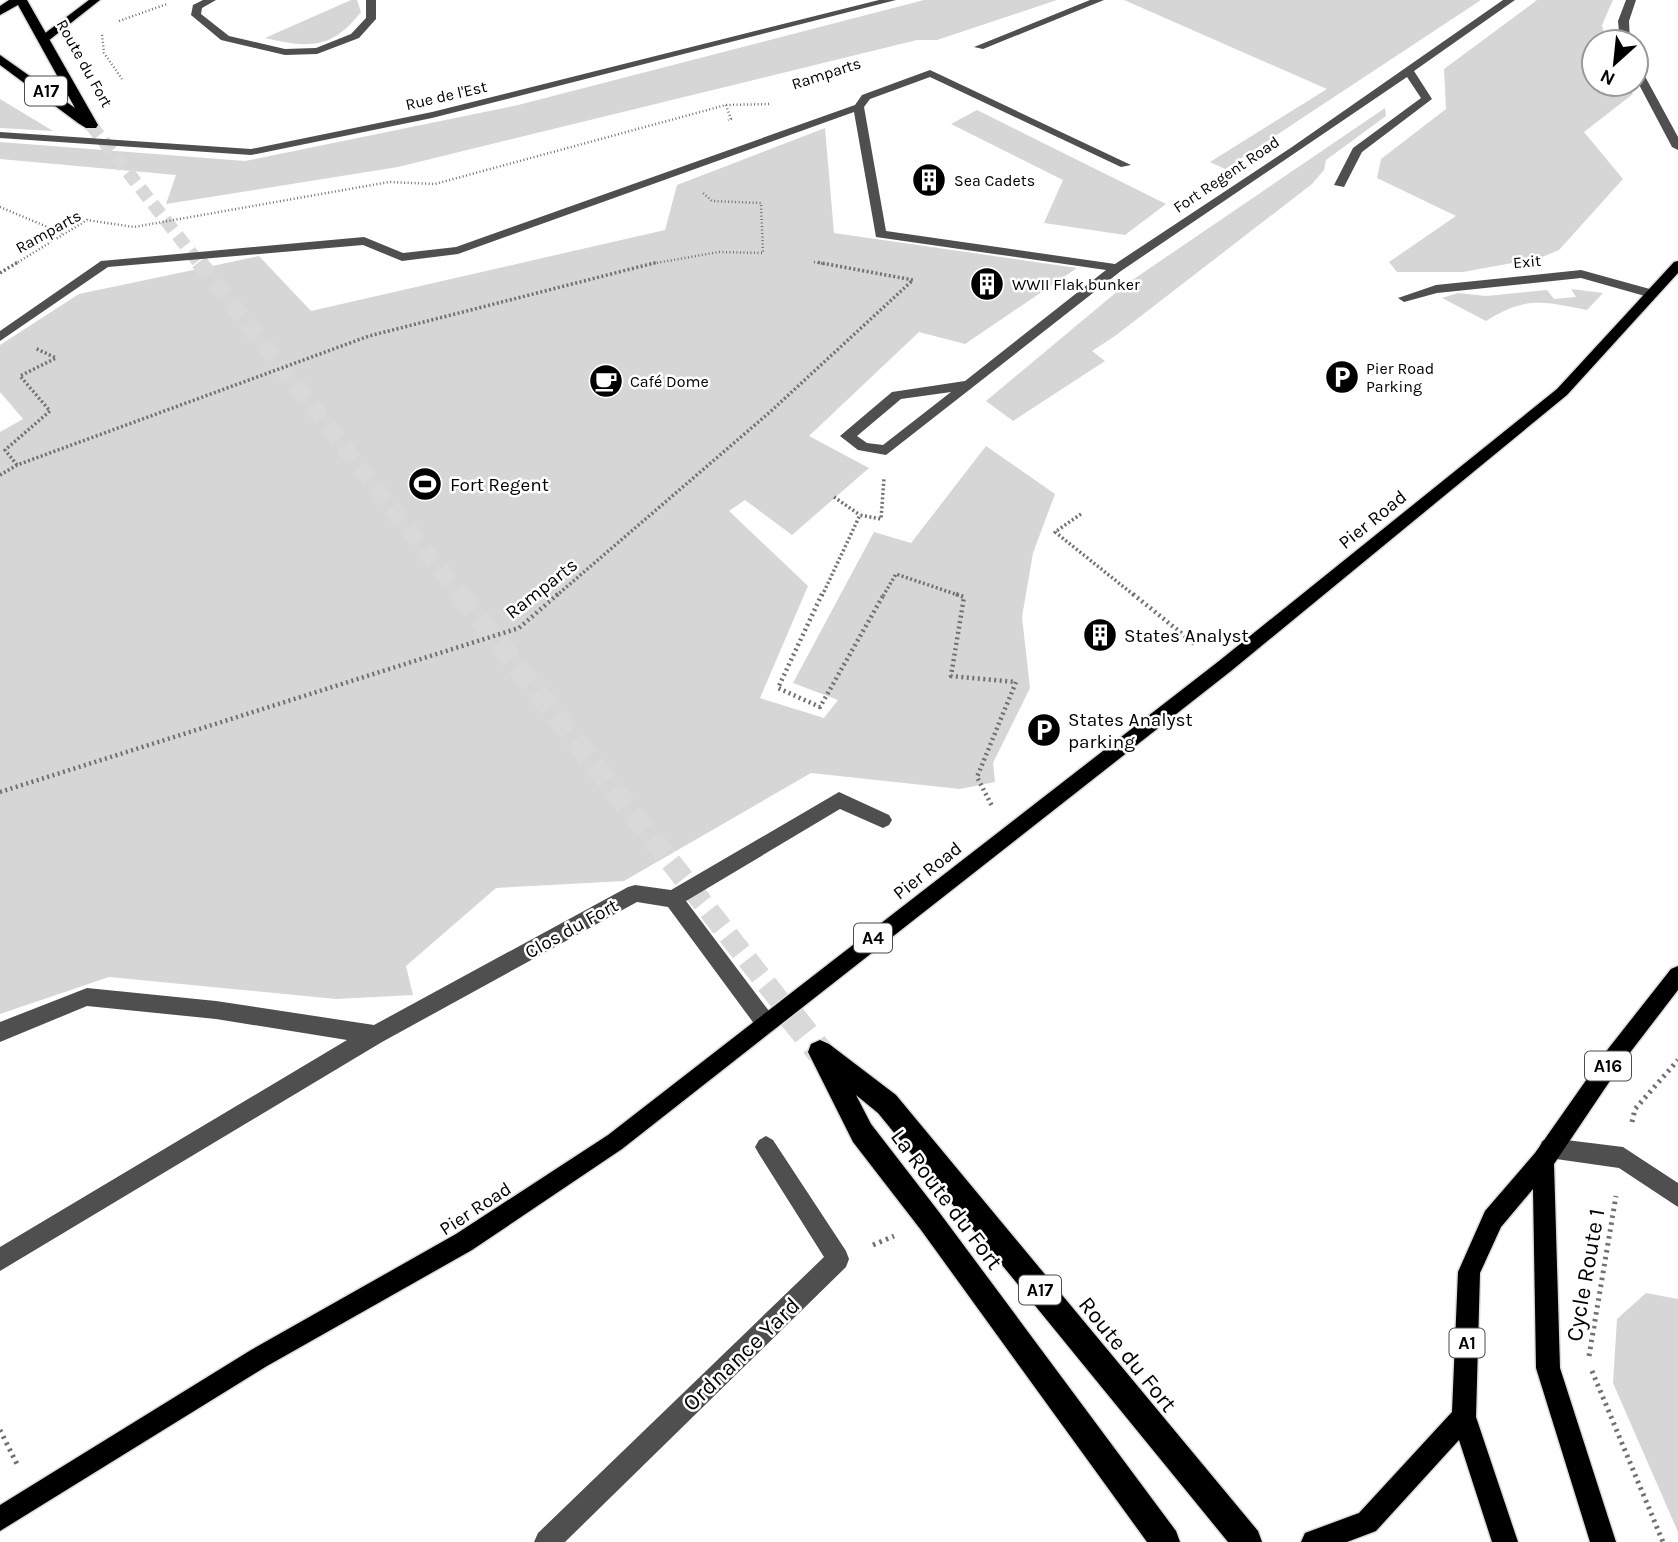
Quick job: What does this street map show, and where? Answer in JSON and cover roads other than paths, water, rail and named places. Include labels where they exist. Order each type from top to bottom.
[{"type":"highway","name":"A17","points":[[0,11],[19,0]]},
{"type":"highway","name":"Route du Fort","points":[[0,59],[91,125],[44,38],[19,0]]},
{"type":"highway","name":"Route du Fort","points":[[820,1052],[887,1104],[1247,1542]]},
{"type":"highway","name":"La Route du Fort","points":[[820,1052],[862,1133],[930,1221],[1165,1542]]},
{"type":"main road","points":[[44,38],[95,0]]},
{"type":"main road","name":"Pier Road","points":[[0,1519],[259,1358],[464,1242],[615,1142],[765,1022],[1225,666],[1562,392],[1678,265]]},
{"type":"main road","name":"A16","points":[[1547,1155],[1615,1056],[1678,975]]},
{"type":"main road","points":[[1547,1155],[1548,1368],[1604,1542]]},
{"type":"main road","name":"A1","points":[[1506,1542],[1464,1417],[1469,1272],[1493,1219],[1547,1155]]},
{"type":"main road","points":[[1314,1542],[1367,1522],[1464,1417]]},
{"type":"street","points":[[211,0],[197,7],[196,15],[225,38],[285,52],[317,51],[355,36],[371,19],[370,0]]},
{"type":"street","name":"Rue de l'Est","points":[[0,135],[251,152],[432,115],[891,0]]},
{"type":"street","points":[[979,47],[1099,0]]},
{"type":"street","name":"Fort Regent Road","points":[[968,385],[897,396],[847,436],[863,447],[886,450],[1117,268],[1510,0]]},
{"type":"street","points":[[1622,28],[1624,13],[1631,0]]},
{"type":"street","points":[[1340,185],[1357,150],[1427,99],[1408,70]]},
{"type":"street","points":[[3,335],[105,264],[364,241],[402,257],[458,250],[859,107],[866,97],[930,74],[1125,165]]},
{"type":"street","points":[[1650,95],[1678,147]]},
{"type":"street","points":[[859,107],[880,234],[1117,268]]},
{"type":"street","name":"Exit","points":[[1404,298],[1436,289],[1581,274],[1652,294]]},
{"type":"street","points":[[765,1022],[673,899],[839,800],[883,820]]},
{"type":"street","name":"Clos du Fort","points":[[0,1260],[375,1035],[635,893],[673,899]]},
{"type":"street","points":[[0,1032],[87,997],[216,1010],[375,1035]]},
{"type":"street","name":"Ordnance Yard","points":[[547,1542],[838,1259],[766,1147]]},
{"type":"street","points":[[1547,1155],[1623,1158],[1678,1196]]},
{"type":"tunnel","points":[[91,125],[200,264]]},
{"type":"tunnel","points":[[199,262],[461,596]]},
{"type":"tunnel","points":[[460,594],[791,1015]]},
{"type":"tunnel","points":[[789,1013],[820,1052]]},
{"type":"place","name":"Sea Cadets","points":[[929,180]]},
{"type":"place","name":"WWII Flak bunker","points":[[987,284]]},
{"type":"place","name":"Pier Road Parking","points":[[1342,377]]},
{"type":"place","name":"Café Dome","points":[[606,381]]},
{"type":"place","name":"Fort Regent","points":[[425,484]]},
{"type":"place","name":"States Analyst","points":[[1100,635]]},
{"type":"place","name":"States Analyst parking","points":[[1044,730]]}]
